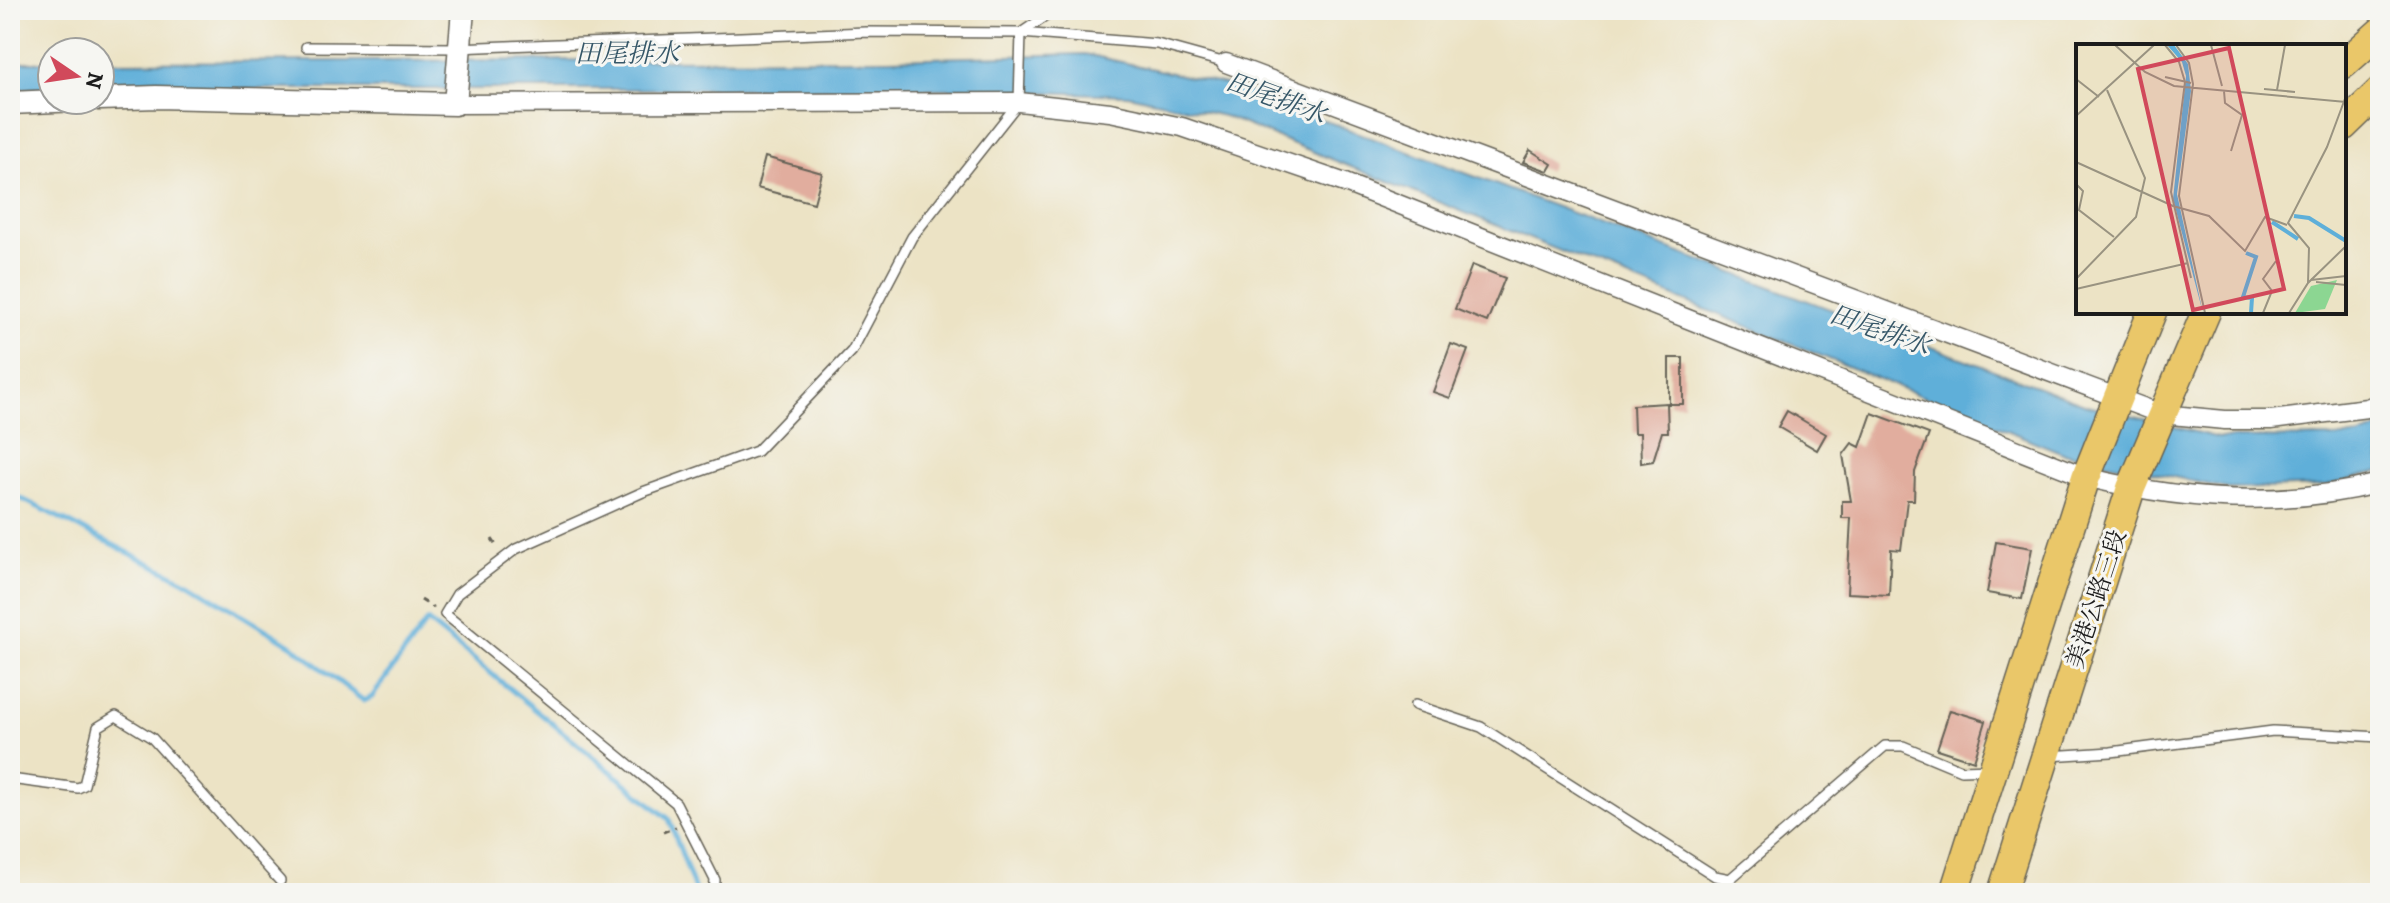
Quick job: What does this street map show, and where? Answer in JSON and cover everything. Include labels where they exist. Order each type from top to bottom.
[{"type":"main road","points":[[2346,62],[2380,32]]},
{"type":"main road","points":[[2346,124],[2380,91]]},
{"type":"main road","name":"美港公路三段","points":[[1954,893],[2086,477],[2151,314]]},
{"type":"main road","name":"美港公路三段","points":[[2002,893],[2131,488],[2205,314]]},
{"type":"street","points":[[455,104],[457,48],[463,10]]},
{"type":"street","points":[[1226,63],[2161,414],[2225,420],[2271,420],[2380,403]]},
{"type":"street","points":[[116,98],[455,104],[1019,102],[1110,112],[1182,127],[1345,183],[2086,477],[2131,488],[2224,498],[2275,499],[2330,495],[2380,483]]},
{"type":"street","points":[[10,103],[36,102]]},
{"type":"lane","points":[[1021,33],[1055,10]]},
{"type":"lane","points":[[306,47],[457,48],[866,32],[1021,33],[1157,44],[1226,63]]},
{"type":"lane","points":[[714,893],[715,880],[676,803],[445,614],[457,594],[516,549],[643,492],[757,451],[852,351],[912,237],[1019,102],[1021,33]]},
{"type":"lane","points":[[1415,705],[1481,727],[1715,876],[1730,879],[1885,746],[1903,746],[1961,770],[1994,769]]},
{"type":"lane","points":[[10,779],[78,788],[84,785],[98,727],[116,716],[152,738],[280,881]]},
{"type":"lane","points":[[2046,756],[2111,752],[2273,731],[2380,737]]},
{"type":"water","name":"田尾排水","points":[[1085,54],[1235,87],[2087,405],[2219,438],[2358,437],[2380,428],[2380,471],[2327,486],[2229,489],[2063,453],[1224,116],[1128,95],[953,89],[116,89],[116,62],[888,59]]},
{"type":"water","points":[[10,62],[36,62],[36,89],[10,89]]},
{"type":"building","points":[[1530,150],[1552,164],[1548,171],[1523,162]]},
{"type":"building","points":[[765,157],[822,173],[814,203],[757,188]]},
{"type":"building","points":[[1472,265],[1505,278],[1487,322],[1455,309]]},
{"type":"building","points":[[1451,344],[1468,350],[1450,398],[1433,392]]},
{"type":"building","points":[[1669,358],[1683,358],[1683,404],[1669,404]]},
{"type":"building","points":[[1667,403],[1668,432],[1662,432],[1653,461],[1641,463],[1640,433],[1634,433],[1633,405]]},
{"type":"building","points":[[1787,411],[1826,434],[1817,450],[1778,427]]},
{"type":"building","points":[[1872,413],[1929,434],[1915,472],[1914,500],[1907,500],[1901,550],[1891,549],[1889,595],[1847,593],[1851,518],[1842,518],[1842,501],[1851,501],[1843,455],[1852,443],[1860,447]]},
{"type":"building","points":[[1996,542],[2032,548],[2022,599],[1987,593]]},
{"type":"building","points":[[1950,710],[1986,721],[1974,761],[1937,749]]},
{"type":"waterway","points":[[10,502],[16,496],[189,583],[291,645],[364,701],[372,697],[427,621],[669,819],[696,893]]}]
